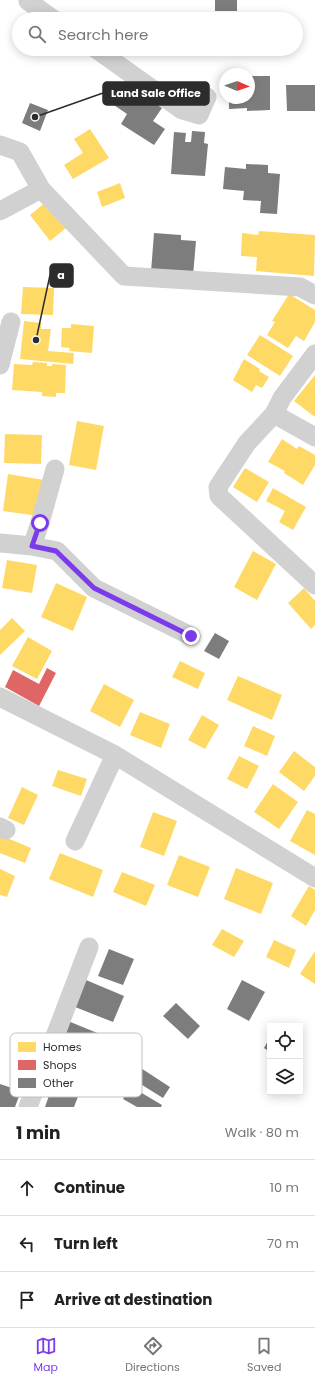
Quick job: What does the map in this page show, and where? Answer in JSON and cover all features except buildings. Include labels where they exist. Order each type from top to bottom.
[{"type":"street","points":[[28,0],[43,12]]},
{"type":"street","points":[[106,56],[182,110],[199,115],[207,97]]},
{"type":"street","points":[[0,146],[20,152],[41,189],[124,276],[300,287],[315,295]]},
{"type":"street","points":[[0,211],[41,189]]},
{"type":"street","points":[[0,365],[11,322]]},
{"type":"street","points":[[315,354],[282,398],[274,414],[247,443],[218,487],[219,496],[315,585]]},
{"type":"street","points":[[274,414],[315,437]]},
{"type":"street","points":[[32,546],[55,469]]},
{"type":"street","points":[[0,543],[32,546],[56,551],[94,588],[191,636]]},
{"type":"street","points":[[0,697],[115,755],[315,878]]},
{"type":"street","points":[[75,841],[115,755]]},
{"type":"street","points":[[56,1033],[89,947]]},
{"type":"street","points":[[28,1107],[32,1097]]},
{"type":"place","name":"Land Sale Office","points":[[35,117]]},
{"type":"place","name":"a","points":[[36,340]]},
{"type":"route","points":[[40,523],[32,546],[56,551],[94,588],[191,636]]}]
